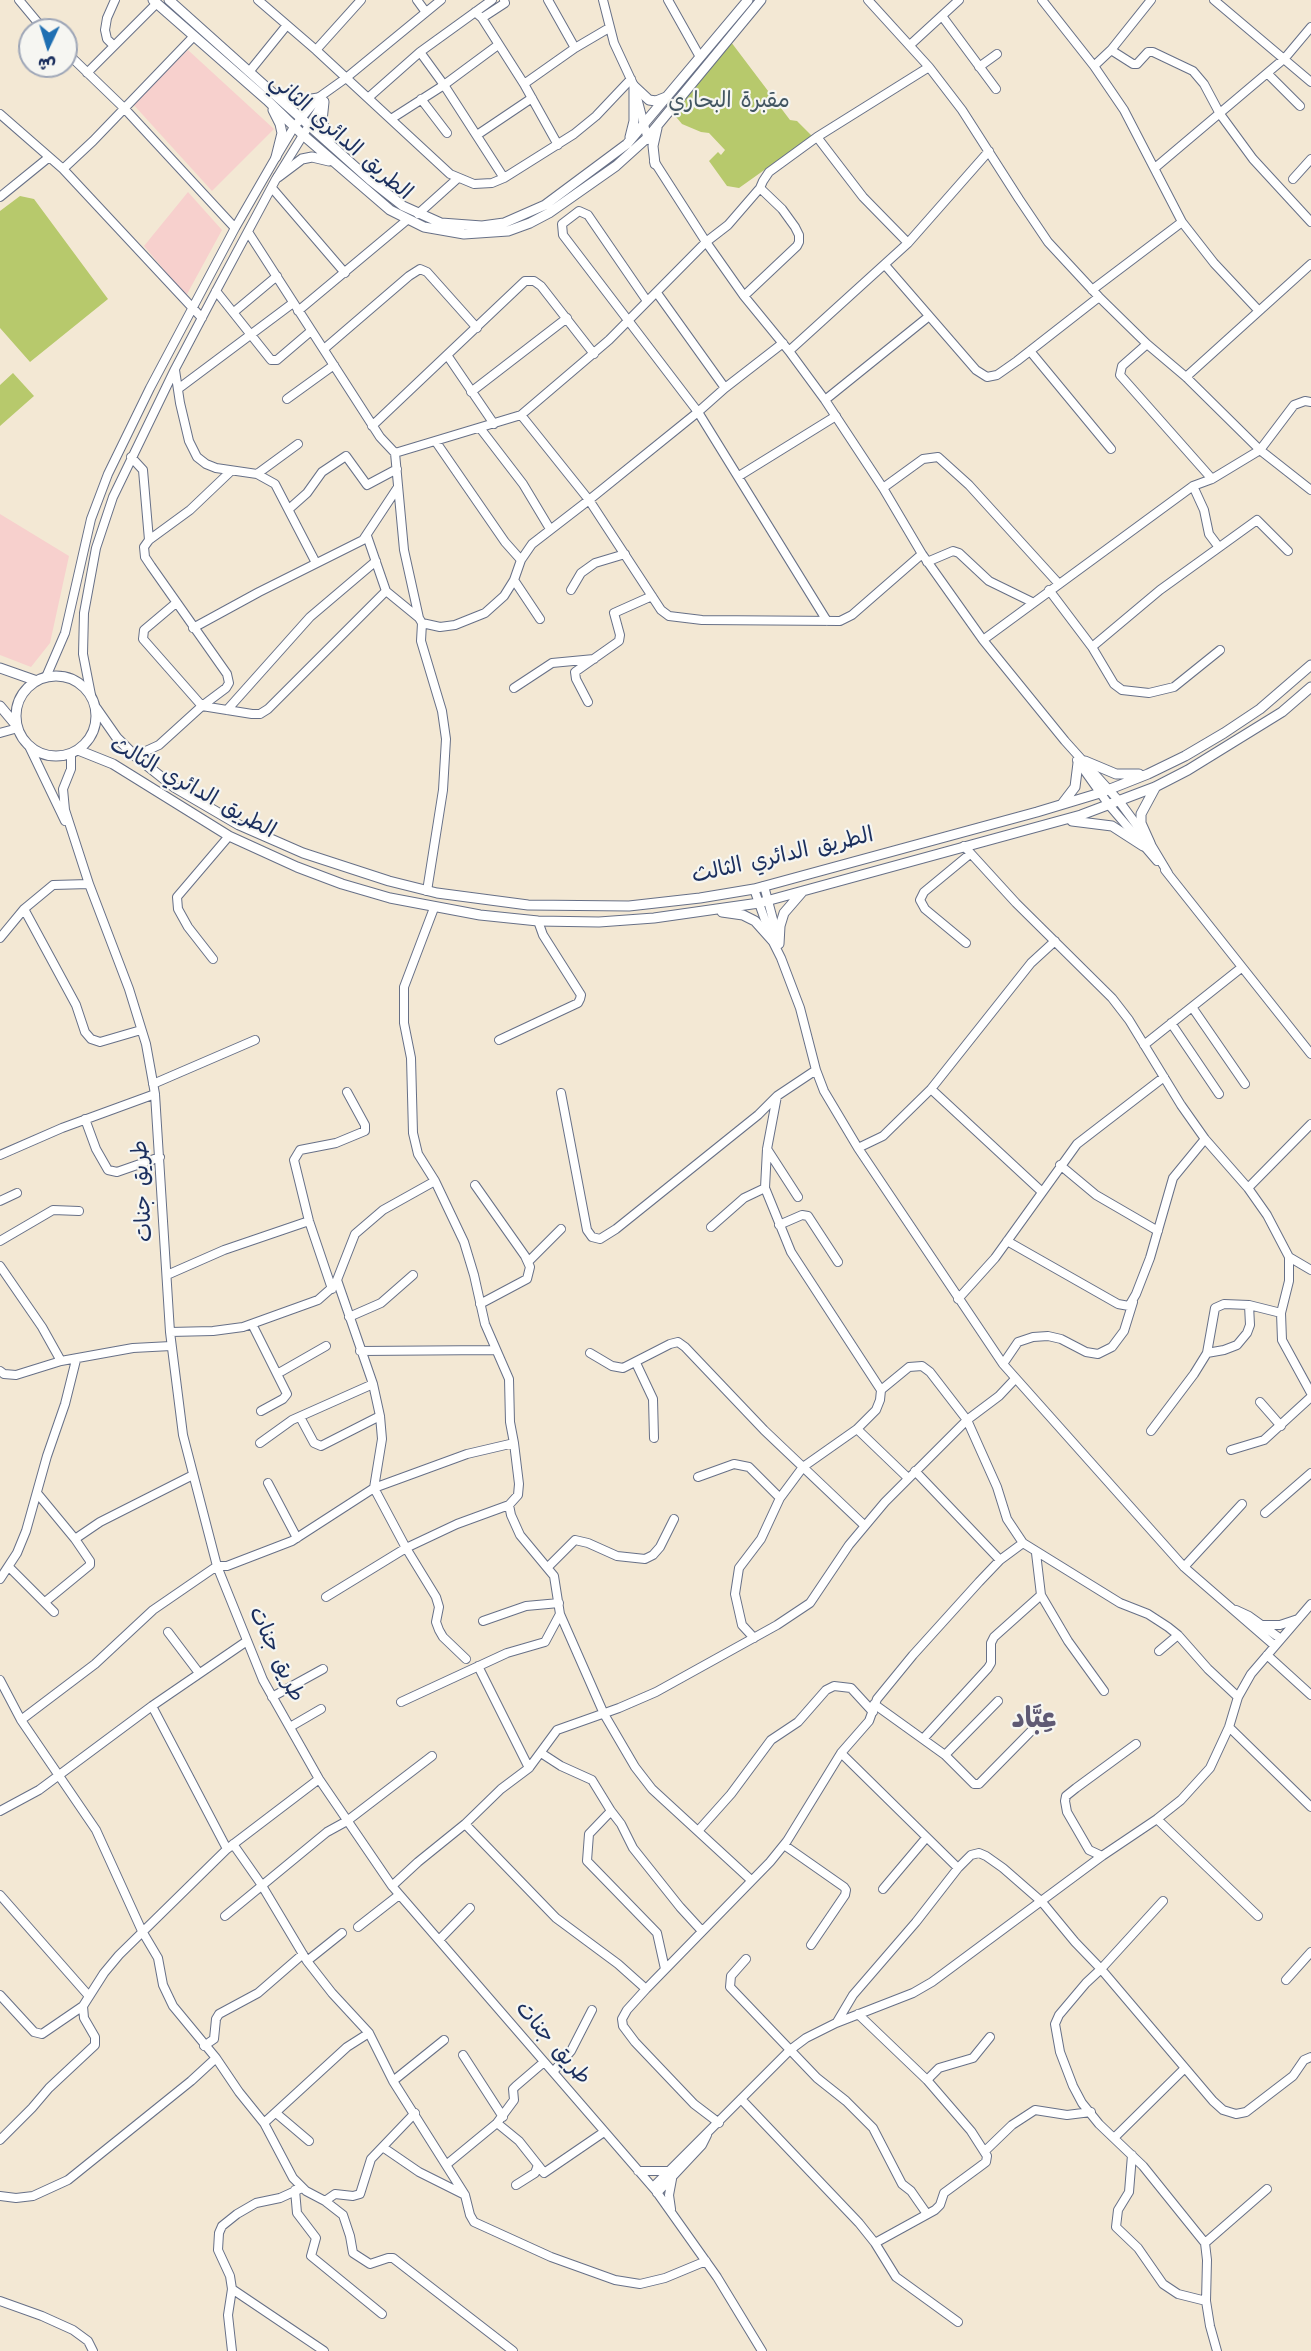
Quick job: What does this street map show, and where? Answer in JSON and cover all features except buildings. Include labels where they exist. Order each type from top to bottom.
[{"type":"main road","name":"الطريق الدائري الثاني","points":[[170,0],[387,195],[418,214],[441,223],[463,226],[504,223],[545,205],[627,144],[748,0]]},
{"type":"main road","name":"الطريق الدائري الثاني","points":[[155,2],[383,204],[406,220],[442,232],[464,234],[508,231],[530,223],[549,213],[631,154],[647,138],[761,0]]},
{"type":"main road","points":[[632,83],[649,100],[662,100],[669,96]]},
{"type":"main road","points":[[627,144],[634,121],[632,83]]},
{"type":"main road","points":[[268,88],[291,100],[321,100],[322,121],[333,146]]},
{"type":"main road","points":[[267,100],[280,124],[282,133],[276,157]]},
{"type":"main road","points":[[655,164],[653,139],[662,118]]},
{"type":"main road","points":[[631,154],[646,152],[655,164]]},
{"type":"main road","points":[[278,177],[294,163],[312,157],[322,158],[336,164]]},
{"type":"main road","name":"الطريق الدائري الثالث","points":[[96,708],[117,738],[135,756],[174,787],[239,825],[270,840],[328,862],[427,891],[492,902],[584,906],[650,904],[759,887],[1061,805],[1104,791],[1148,774],[1185,756],[1251,715],[1311,665]]},
{"type":"main road","points":[[0,668],[41,679],[66,677],[76,681],[91,695],[97,717],[92,736],[74,752],[62,756],[44,755],[29,746],[0,706]]},
{"type":"main road","points":[[17,727],[18,703],[26,690],[41,679]]},
{"type":"main road","name":"الطريق الدائري الثالث","points":[[74,752],[113,764],[229,836],[297,867],[342,884],[434,908],[538,921],[599,922],[654,918],[763,902],[967,850],[1109,805],[1155,787],[1227,748],[1282,712],[1311,687]]},
{"type":"main road","points":[[1061,805],[1075,788],[1082,762],[1116,774],[1148,774]]},
{"type":"main road","points":[[1146,844],[1141,814],[1155,787]]},
{"type":"main road","points":[[1063,820],[1112,826],[1146,844]]},
{"type":"main road","points":[[776,942],[784,913],[803,891]]},
{"type":"main road","points":[[707,911],[743,915],[755,921],[776,942]]},
{"type":"street","points":[[19,0],[34,18]]},
{"type":"street","points":[[114,46],[107,39],[105,30],[107,18],[115,0]]},
{"type":"street","points":[[258,0],[458,178],[480,184],[504,178],[558,145],[588,123],[632,83]]},
{"type":"street","points":[[316,50],[361,0]]},
{"type":"street","points":[[417,0],[425,11]]},
{"type":"street","points":[[91,695],[82,636],[87,588],[105,519],[131,457],[175,369],[303,135],[306,121],[321,100],[441,0]]},
{"type":"street","points":[[479,15],[492,0]]},
{"type":"street","points":[[548,0],[575,48]]},
{"type":"street","points":[[603,0],[609,28],[632,83],[655,164],[744,296],[783,343],[825,400],[883,488],[927,562],[983,640],[1082,762],[1104,791],[1109,805],[1146,844]]},
{"type":"street","points":[[668,0],[700,57]]},
{"type":"street","points":[[868,0],[929,67],[962,110],[1048,242],[1092,290],[1147,344],[1186,377],[1260,450],[1311,490]]},
{"type":"street","points":[[910,45],[959,0]]},
{"type":"street","points":[[1042,0],[1094,66],[1124,110],[1156,167],[1182,222],[1214,263],[1259,311]]},
{"type":"street","points":[[1094,66],[1111,50],[1151,0]]},
{"type":"street","points":[[1214,0],[1311,82]]},
{"type":"street","points":[[368,98],[420,52],[479,15],[507,1]]},
{"type":"street","points":[[87,73],[155,2]]},
{"type":"street","points":[[479,15],[524,84],[558,145]]},
{"type":"street","points":[[942,16],[996,89]]},
{"type":"street","points":[[249,72],[287,25]]},
{"type":"street","points":[[1156,167],[1268,74],[1311,27]]},
{"type":"street","points":[[524,84],[575,48],[609,28]]},
{"type":"street","points":[[63,169],[194,36]]},
{"type":"street","points":[[391,119],[444,85],[498,45]]},
{"type":"street","points":[[1111,50],[1133,64],[1137,64],[1148,52],[1153,52],[1193,71],[1204,84],[1220,114],[1253,159],[1311,222]]},
{"type":"street","points":[[420,52],[504,178]]},
{"type":"street","points":[[980,66],[997,54]]},
{"type":"street","points":[[78,64],[124,108],[235,228]]},
{"type":"street","points":[[395,453],[521,415],[594,354],[706,242],[728,225],[760,188],[769,172],[817,137],[929,67]]},
{"type":"street","points":[[1268,74],[1300,106]]},
{"type":"street","points":[[477,135],[532,98]]},
{"type":"street","points":[[421,99],[447,133]]},
{"type":"street","points":[[0,114],[63,169],[202,318]]},
{"type":"street","points":[[41,679],[65,633],[82,553],[98,499],[150,388],[235,228],[276,157],[294,127],[306,121]]},
{"type":"street","points":[[817,137],[863,197],[908,243]]},
{"type":"street","points":[[789,351],[908,243],[989,151]]},
{"type":"street","points":[[0,197],[48,158]]},
{"type":"street","points":[[1293,178],[1311,159]]},
{"type":"street","points":[[418,214],[458,178]]},
{"type":"street","points":[[272,188],[345,273]]},
{"type":"street","points":[[744,296],[799,242],[795,227],[782,209],[760,188]]},
{"type":"street","points":[[647,301],[588,215],[579,211],[562,224],[563,235],[698,412],[827,621]]},
{"type":"street","points":[[298,311],[406,220]]},
{"type":"street","points":[[1092,290],[1182,222]]},
{"type":"street","points":[[248,232],[372,426],[395,453],[404,550],[421,621],[421,641],[442,711],[446,738],[444,790],[427,891]]},
{"type":"street","points":[[1186,377],[1311,264]]},
{"type":"street","points":[[885,265],[928,317],[981,375],[987,377],[997,375],[1099,297]]},
{"type":"street","points":[[324,349],[420,269],[427,272],[477,327]]},
{"type":"street","points":[[234,312],[277,276]]},
{"type":"street","points":[[372,426],[521,284],[529,280],[541,286],[594,354]]},
{"type":"street","points":[[216,291],[270,359],[274,361],[311,331]]},
{"type":"street","points":[[657,293],[724,388]]},
{"type":"street","points":[[178,389],[293,303]]},
{"type":"street","points":[[825,400],[928,317]]},
{"type":"street","points":[[471,392],[567,318]]},
{"type":"street","points":[[367,536],[386,591],[421,621],[440,627],[455,625],[485,612],[498,602],[514,580],[521,560],[532,544],[783,343]]},
{"type":"street","points":[[1147,344],[1122,366],[1120,375],[1212,478]]},
{"type":"street","points":[[1030,351],[1111,449]]},
{"type":"street","points":[[447,355],[494,424]]},
{"type":"street","points":[[286,399],[334,365]]},
{"type":"street","points":[[175,369],[189,441],[197,458],[216,468],[257,474],[275,484],[316,563]]},
{"type":"street","points":[[163,395],[180,403]]},
{"type":"street","points":[[983,640],[1193,486],[1212,478],[1260,450],[1294,405],[1305,401],[1311,402]]},
{"type":"street","points":[[521,415],[589,500],[661,610],[669,616],[846,620],[922,554]]},
{"type":"street","points":[[739,476],[836,416]]},
{"type":"street","points":[[480,428],[523,484],[550,530]]},
{"type":"street","points":[[436,442],[505,542],[521,560]]},
{"type":"street","points":[[257,474],[298,444]]},
{"type":"street","points":[[289,509],[307,493],[322,472],[346,456],[367,485],[397,468]]},
{"type":"street","points":[[131,457],[143,470],[149,540]]},
{"type":"street","points":[[883,488],[923,459],[938,458],[969,485],[1059,584]]},
{"type":"street","points":[[135,756],[159,745],[202,706],[226,688],[229,679],[145,557],[144,547],[149,540],[190,510],[231,471]]},
{"type":"street","points":[[1193,486],[1204,510],[1209,534],[1218,546]]},
{"type":"street","points":[[193,628],[367,536],[398,487]]},
{"type":"street","points":[[1092,647],[1218,546],[1231,540],[1257,520],[1288,551]]},
{"type":"street","points":[[927,562],[953,551],[959,553],[989,580],[1032,602]]},
{"type":"street","points":[[571,590],[581,573],[595,563],[625,554]]},
{"type":"street","points":[[227,710],[310,617],[376,561]]},
{"type":"street","points":[[514,580],[540,619]]},
{"type":"street","points":[[1049,590],[1092,647],[1114,684],[1122,690],[1142,693],[1166,689],[1180,683],[1220,650]]},
{"type":"street","points":[[176,603],[144,630],[143,639],[202,706],[260,714],[268,709],[386,591]]},
{"type":"street","points":[[588,702],[576,679],[575,672],[619,640],[620,635],[614,613],[652,596]]},
{"type":"street","points":[[514,688],[552,663],[594,659]]},
{"type":"street","points":[[0,733],[17,727]]},
{"type":"street","points":[[29,746],[71,833]]},
{"type":"street","points":[[71,833],[63,793],[74,752]]},
{"type":"street","points":[[1104,791],[1119,801],[1146,844],[1168,873],[1311,1054]]},
{"type":"street","name":"طريق جنات","points":[[71,833],[129,989],[155,1094],[171,1346],[182,1425],[193,1474],[217,1566],[272,1697],[319,1779],[392,1886],[655,2190],[706,2261],[747,2323],[762,2351]]},
{"type":"street","points":[[213,959],[188,927],[178,909],[177,897],[229,836]]},
{"type":"street","points":[[966,943],[925,909],[920,900],[924,892],[967,850],[1016,903],[1112,998],[1205,1139],[1248,1188],[1267,1215],[1289,1257],[1289,1281],[1281,1313],[1282,1340],[1311,1395],[1264,1440],[1232,1450]]},
{"type":"street","points":[[0,938],[24,909],[53,885],[89,884]]},
{"type":"street","points":[[759,887],[781,958],[800,1008],[816,1070],[824,1091],[858,1148],[958,1299],[1015,1379],[1184,1567],[1235,1610],[1249,1616],[1275,1646]]},
{"type":"street","points":[[326,1597],[406,1548],[457,1524],[509,1505],[518,1495],[508,1379],[495,1350],[480,1304],[467,1251],[435,1181],[418,1154],[413,1133],[411,1058],[406,1035],[404,987],[434,908]]},
{"type":"street","points":[[24,909],[71,996],[91,1039],[100,1042],[141,1030]]},
{"type":"street","points":[[499,1040],[578,1003],[580,999],[581,995],[543,935],[538,921]]},
{"type":"street","points":[[858,1148],[884,1136],[931,1089],[1031,963],[1055,941]]},
{"type":"street","points":[[1144,1045],[1241,968]]},
{"type":"street","points":[[1192,1006],[1245,1084]]},
{"type":"street","points":[[1171,1023],[1219,1094]]},
{"type":"street","points":[[153,1084],[255,1040]]},
{"type":"street","points":[[561,1092],[586,1230],[592,1237],[600,1239],[616,1229],[758,1115],[777,1096],[816,1070]]},
{"type":"street","points":[[958,1299],[1007,1241],[1077,1144],[1164,1077]]},
{"type":"street","points":[[931,1089],[1041,1191]]},
{"type":"street","points":[[332,1289],[309,1221],[294,1156],[305,1149],[336,1143],[365,1131],[366,1127],[347,1092]]},
{"type":"street","points":[[0,1155],[86,1119],[155,1094]]},
{"type":"street","points":[[754,1638],[742,1625],[735,1594],[739,1568],[761,1539],[780,1498],[803,1467],[857,1429],[876,1410],[881,1390],[791,1252],[765,1188],[767,1149],[777,1096]]},
{"type":"street","points":[[86,1119],[96,1149],[108,1170],[117,1172],[160,1157]]},
{"type":"street","points":[[1248,1188],[1311,1124]]},
{"type":"street","points":[[1003,1364],[1018,1342],[1033,1337],[1048,1336],[1061,1339],[1086,1352],[1098,1354],[1112,1347],[1124,1331],[1158,1231],[1173,1178],[1205,1139]]},
{"type":"street","points":[[767,1149],[798,1197]]},
{"type":"street","points":[[1060,1165],[1108,1203],[1158,1231]]},
{"type":"street","points":[[170,1332],[213,1331],[252,1324],[311,1304],[332,1289],[349,1245],[359,1229],[383,1210],[435,1181]]},
{"type":"street","points":[[475,1185],[528,1262],[530,1272],[527,1278],[480,1304]]},
{"type":"street","points":[[711,1227],[744,1198],[765,1188]]},
{"type":"street","points":[[0,1201],[17,1193]]},
{"type":"street","points":[[0,1241],[51,1211],[79,1211]]},
{"type":"street","points":[[779,1225],[802,1215],[808,1216],[838,1262]]},
{"type":"street","points":[[167,1275],[224,1250],[309,1221]]},
{"type":"street","points":[[528,1262],[561,1229]]},
{"type":"street","points":[[1007,1241],[1118,1304],[1129,1306],[1133,1301]]},
{"type":"street","points":[[1289,1257],[1311,1269]]},
{"type":"street","points":[[0,1266],[38,1321],[61,1361]]},
{"type":"street","points":[[349,1317],[381,1303],[413,1275]]},
{"type":"street","points":[[337,1280],[360,1351],[374,1384],[380,1416],[382,1439],[374,1488],[438,1601],[436,1622],[439,1630],[443,1637],[466,1659]]},
{"type":"street","points":[[1151,1431],[1207,1353],[1215,1308],[1224,1304],[1249,1305],[1281,1313]]},
{"type":"street","points":[[1207,1353],[1237,1345],[1247,1333],[1250,1325],[1249,1305]]},
{"type":"street","points":[[252,1324],[287,1396],[261,1411]]},
{"type":"street","points":[[590,1353],[612,1366],[623,1368],[678,1342],[864,1525]]},
{"type":"street","points":[[0,1371],[4,1374],[16,1375],[61,1361],[133,1348],[171,1346]]},
{"type":"street","points":[[277,1374],[326,1346]]},
{"type":"street","points":[[360,1351],[495,1350]]},
{"type":"street","points":[[1,1578],[9,1567],[26,1531],[76,1360]]},
{"type":"street","points":[[636,1363],[653,1399],[654,1438]]},
{"type":"street","points":[[881,1390],[909,1367],[921,1366],[930,1372],[968,1420],[997,1487],[1007,1519],[1023,1544],[1120,1603],[1149,1614],[1178,1635],[1208,1669],[1238,1697]]},
{"type":"street","points":[[392,1886],[465,1824],[501,1789],[529,1768],[557,1730],[604,1714],[656,1692],[754,1638],[810,1603],[829,1572],[864,1525],[915,1471],[1015,1379]]},
{"type":"street","points":[[260,1443],[300,1417],[374,1384]]},
{"type":"street","points":[[1260,1402],[1281,1425]]},
{"type":"street","points":[[300,1417],[314,1443],[321,1446],[380,1416]]},
{"type":"street","points":[[857,1429],[908,1478]]},
{"type":"street","points":[[21,1720],[94,1664],[153,1610],[217,1566],[227,1566],[297,1538],[374,1488],[467,1454],[514,1443]]},
{"type":"street","points":[[698,1477],[734,1464],[749,1467],[780,1498]]},
{"type":"street","points":[[915,1471],[1000,1560]]},
{"type":"street","points":[[1265,1513],[1311,1473]]},
{"type":"street","points":[[75,1539],[100,1522],[193,1474]]},
{"type":"street","points":[[268,1483],[297,1538]]},
{"type":"street","points":[[38,1493],[90,1561],[90,1565],[45,1602]]},
{"type":"street","points":[[1184,1567],[1242,1504]]},
{"type":"street","points":[[509,1505],[516,1528],[554,1576],[560,1614],[604,1714],[635,1767],[647,1782],[698,1832],[751,1880]]},
{"type":"street","points":[[548,1568],[575,1540],[588,1543],[617,1556],[645,1559],[653,1555],[660,1547],[674,1519]]},
{"type":"street","points":[[719,2123],[694,2104],[635,2042],[623,2026],[622,2019],[645,1989],[784,1845],[841,1753],[864,1727],[874,1708],[913,1654],[1000,1560],[1023,1544]]},
{"type":"street","points":[[1036,1553],[1041,1595],[1068,1641],[1104,1691]]},
{"type":"street","points":[[9,1567],[54,1612]]},
{"type":"street","points":[[923,1739],[988,1668],[991,1663],[994,1637],[1041,1595]]},
{"type":"street","points":[[483,1622],[526,1606],[559,1603]]},
{"type":"street","points":[[655,2190],[697,2141],[710,2132],[789,2050],[806,2038],[837,2023],[913,1993],[932,1982],[1181,1800],[1210,1768],[1229,1727],[1238,1697],[1265,1657],[1311,1604]]},
{"type":"street","points":[[401,1702],[507,1653],[545,1642],[560,1614]]},
{"type":"street","points":[[1260,1629],[1299,1618]]},
{"type":"street","points":[[1260,1629],[1281,1639]]},
{"type":"street","points":[[1260,1629],[1265,1657],[1311,1695]]},
{"type":"street","points":[[168,1632],[199,1673]]},
{"type":"street","points":[[1159,1651],[1178,1635]]},
{"type":"street","points":[[0,1811],[28,1798],[60,1776],[152,1706],[247,1641]]},
{"type":"street","points":[[478,1666],[529,1768]]},
{"type":"street","points":[[272,1697],[322,1669]]},
{"type":"street","points":[[0,1680],[21,1720],[96,1830],[142,1931],[158,1958],[163,1985],[173,2006],[216,2058],[264,2123],[287,2171],[299,2189],[325,2201],[343,2215],[353,2253],[370,2264],[393,2258],[513,2351]]},
{"type":"street","points":[[698,1832],[736,1788],[771,1740],[798,1722],[826,1690],[834,1686],[850,1688],[874,1708],[945,1755],[975,1784],[979,1784],[1040,1722]]},
{"type":"street","points":[[945,1755],[998,1701]]},
{"type":"street","points":[[152,1706],[230,1846],[261,1884],[305,1958],[332,1993],[369,2033],[393,2081],[465,2195],[470,2215],[480,2226],[551,2257],[615,2280],[640,2284],[664,2278],[706,2261]]},
{"type":"street","points":[[290,1727],[321,1709]]},
{"type":"street","points":[[1229,1727],[1311,1807]]},
{"type":"street","points":[[1102,1856],[1089,1850],[1067,1812],[1066,1796],[1136,1744]]},
{"type":"street","points":[[541,1753],[561,1766],[592,1780],[621,1824],[633,1848],[702,1931]]},
{"type":"street","points":[[841,1753],[958,1868]]},
{"type":"street","points":[[225,1916],[261,1884],[327,1832],[346,1821],[432,1756]]},
{"type":"street","points":[[0,2140],[49,2088],[95,2045],[95,2037],[84,2018],[83,2006],[104,1973],[142,1931],[230,1846],[319,1779]]},
{"type":"street","points":[[611,1811],[588,1834],[587,1861],[657,1934],[665,1969]]},
{"type":"street","points":[[1157,1819],[1258,1916]]},
{"type":"street","points":[[465,1824],[556,1918],[618,1964],[645,1989]]},
{"type":"street","points":[[883,1889],[926,1838]]},
{"type":"street","points":[[784,1845],[846,1890],[845,1895],[811,1945]]},
{"type":"street","points":[[837,2023],[853,1995],[916,1922],[958,1868],[970,1855],[979,1853],[986,1856],[1042,1902],[1223,2110],[1236,2114],[1246,2112],[1272,2094],[1293,2076],[1304,2060],[1311,2057]]},
{"type":"street","points":[[0,1895],[58,1958],[73,1980],[88,1995]]},
{"type":"street","points":[[358,1927],[399,1895]]},
{"type":"street","points":[[1163,1901],[1059,2015],[1055,2024],[1060,2052],[1082,2103],[1166,2193],[1205,2243],[1206,2301],[1217,2351]]},
{"type":"street","points":[[439,1940],[470,1908]]},
{"type":"street","points":[[204,2046],[214,2039],[216,2019],[219,2014],[258,1993],[342,1933]]},
{"type":"street","points":[[1286,1980],[1311,1952]]},
{"type":"street","points":[[746,1959],[731,1976],[730,1987],[789,2050],[873,2128],[902,2184],[911,2190],[927,2214]]},
{"type":"street","points":[[0,1995],[34,2032],[42,2034],[83,2006]]},
{"type":"street","points":[[553,2072],[571,2051],[592,2010]]},
{"type":"street","points":[[858,2014],[927,2080],[971,2131],[985,2151],[986,2162],[944,2193],[940,2205],[875,2243]]},
{"type":"street","points":[[264,2123],[347,2047],[369,2033]]},
{"type":"street","points":[[927,2080],[939,2068],[973,2058],[990,2037]]},
{"type":"street","points":[[393,2081],[444,2040]]},
{"type":"street","points":[[463,2055],[500,2120],[544,2173],[604,2132]]},
{"type":"street","points":[[0,2196],[16,2198],[33,2196],[68,2180],[191,2081],[216,2058]]},
{"type":"street","points":[[446,2165],[500,2120],[514,2100],[513,2089],[516,2085],[544,2062]]},
{"type":"street","points":[[1114,2138],[1185,2068]]},
{"type":"street","points":[[741,2099],[859,2223],[875,2243],[896,2277],[958,2322]]},
{"type":"street","points":[[985,2151],[1012,2125],[1035,2110],[1067,2115],[1091,2112]]},
{"type":"street","points":[[325,2201],[335,2194],[360,2194],[371,2159],[415,2113]]},
{"type":"street","points":[[276,2114],[309,2140]]},
{"type":"street","points":[[384,2148],[418,2172],[465,2195]]},
{"type":"street","points":[[1132,2155],[1129,2192],[1118,2211],[1116,2227],[1138,2248],[1163,2284],[1178,2294],[1206,2301]]},
{"type":"street","points":[[516,2185],[535,2173],[538,2165]]},
{"type":"street","points":[[638,2171],[671,2173]]},
{"type":"street","points":[[671,2173],[669,2195],[672,2213]]},
{"type":"street","points":[[232,2351],[228,2314],[232,2289],[230,2276],[218,2250],[217,2240],[222,2226],[256,2203],[280,2198],[299,2189]]},
{"type":"street","points":[[299,2189],[297,2213],[315,2238],[311,2256],[382,2314]]},
{"type":"street","points":[[1205,2243],[1267,2189]]},
{"type":"street","points":[[232,2289],[324,2351]]},
{"type":"street","points":[[0,2301],[73,2330],[88,2341],[93,2351]]},
{"type":"shaded area","points":[[188,50],[274,129],[212,191],[132,103]]},
{"type":"shaded area","points":[[188,192],[222,230],[186,296],[144,246]]},
{"type":"shaded area","points":[[0,514],[69,556],[50,643],[31,667],[0,655]]},
{"type":"green space","name":"مقبرة البحاري","points":[[731,42],[790,120],[797,121],[812,136],[739,188],[727,186],[709,161],[718,152],[721,155],[725,150],[709,133],[682,124],[672,112]]},
{"type":"green space","points":[[20,196],[34,199],[108,299],[30,362],[0,328],[0,211]]},
{"type":"green space","points":[[13,373],[34,396],[0,426],[0,385]]},
{"type":"district","name":"عِبَّاد","points":[[1034,1721]]}]
